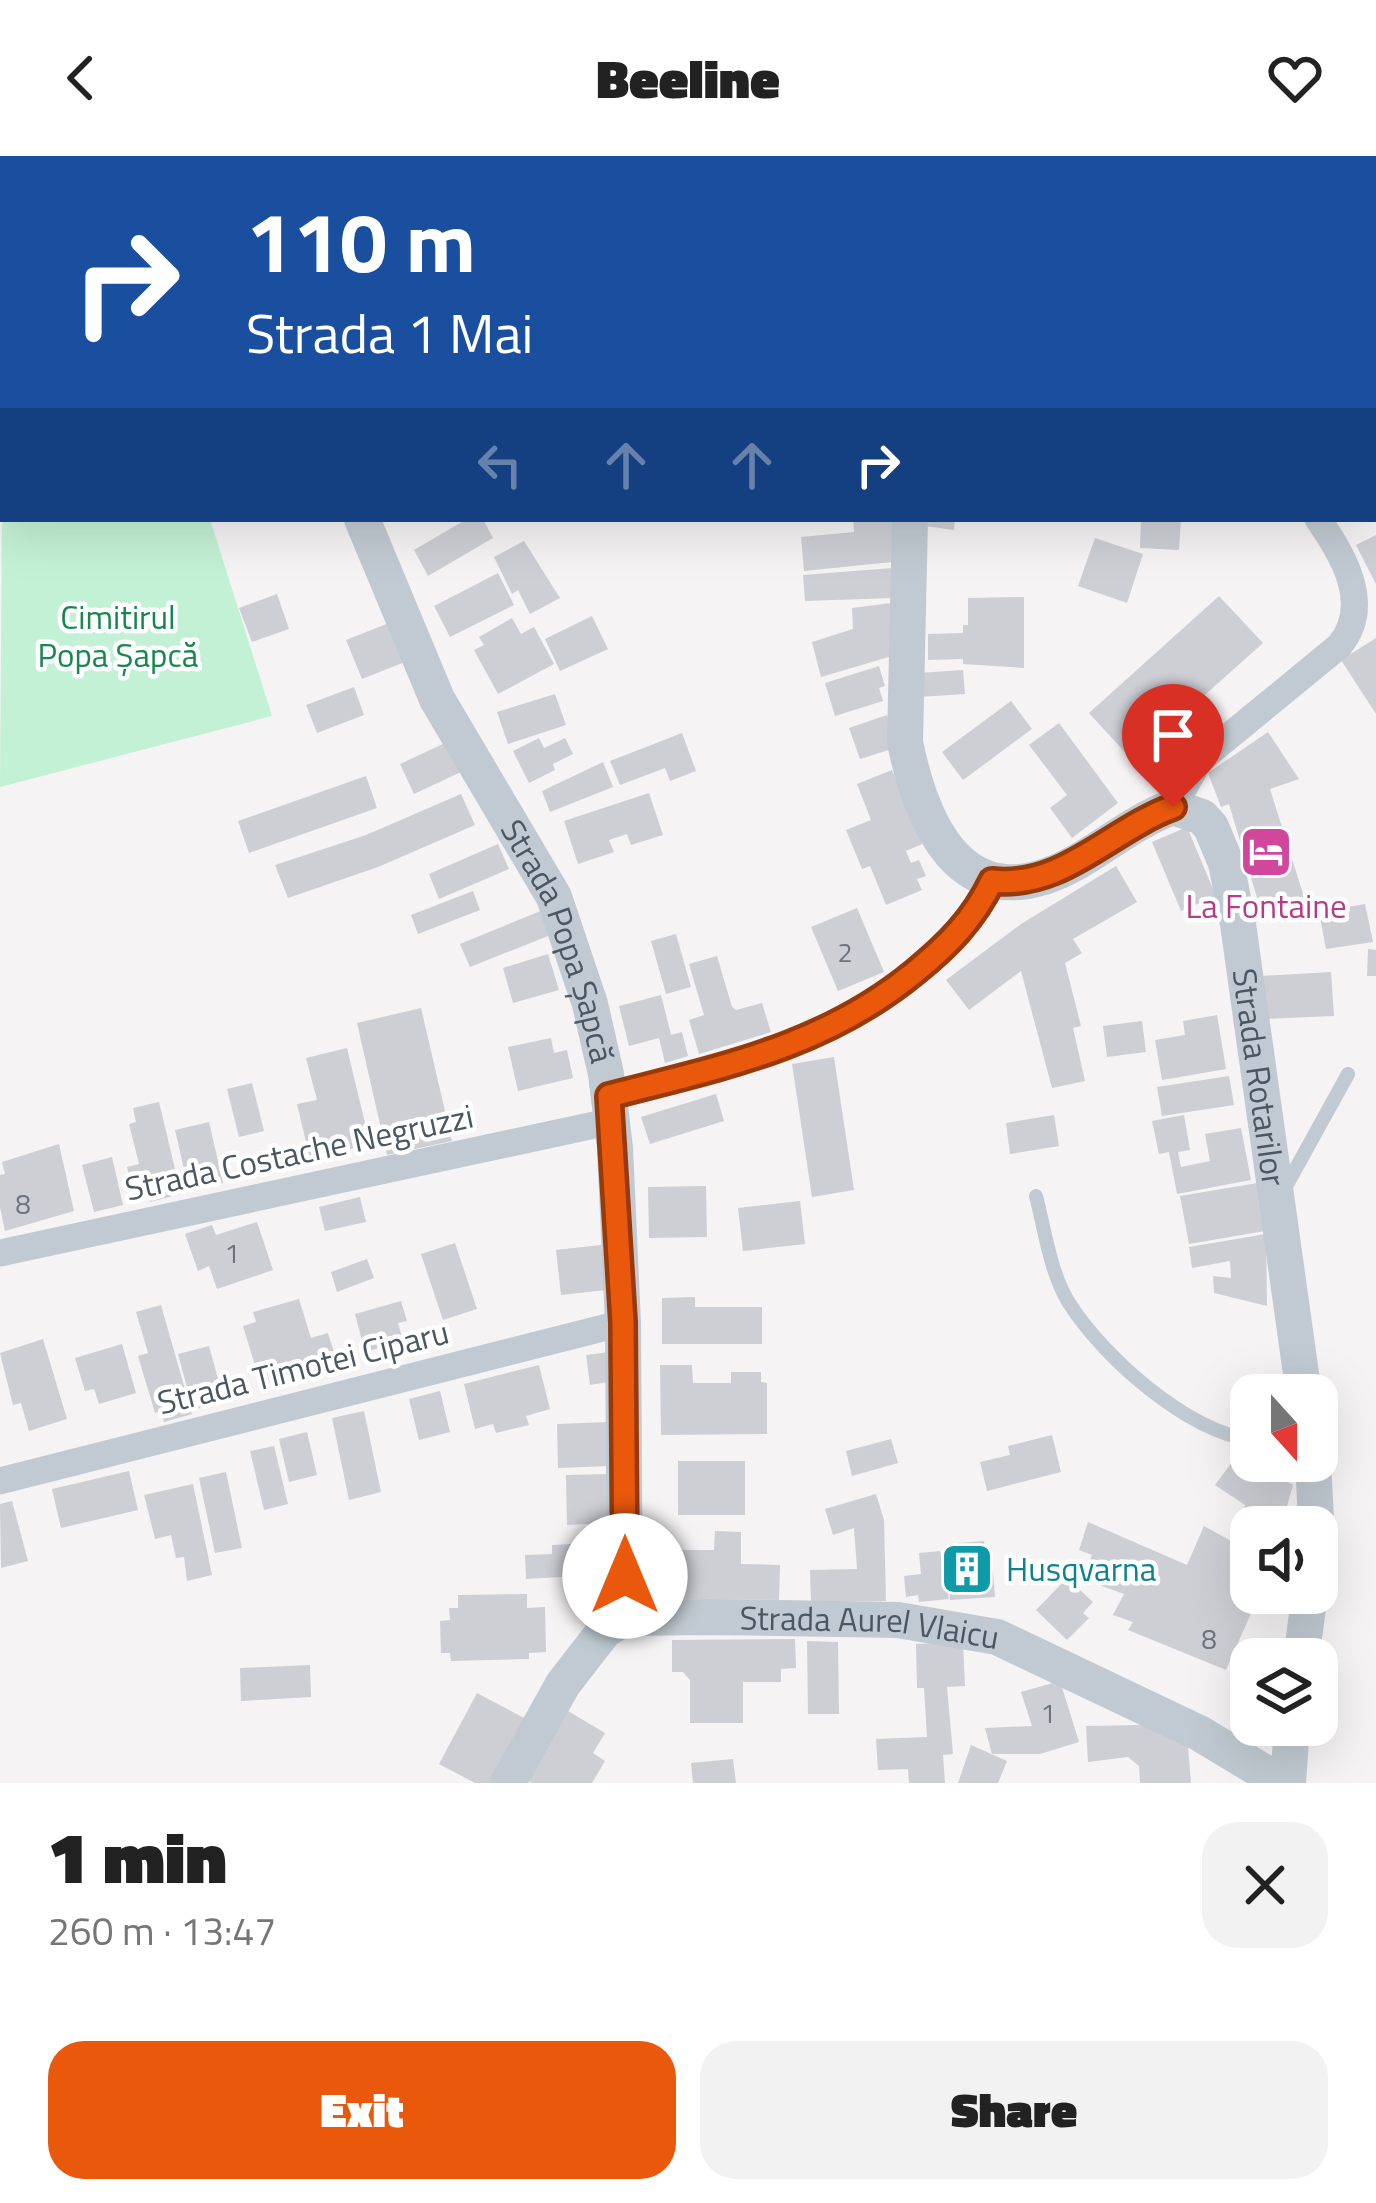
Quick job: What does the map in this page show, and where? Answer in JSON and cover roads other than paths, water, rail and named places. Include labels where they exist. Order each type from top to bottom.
[{"type":"street","name":"Strada Popa Șapcă","points":[[363,522],[437,700],[554,897],[590,1004],[611,1108],[623,1322],[625,1618]]},
{"type":"street","points":[[910,522],[903,709],[911,773],[944,847],[962,868],[992,881],[1033,882],[1146,817],[1173,807],[1200,760],[1339,646],[1366,618],[1346,568],[1320,522]]},
{"type":"street","name":"Strada Rotarilor","points":[[1173,807],[1202,818],[1211,827],[1226,863],[1301,1374]]},
{"type":"street","name":"Strada Costache Negruzzi","points":[[0,1253],[611,1108],[758,1057],[834,1027],[902,982],[950,944],[976,914],[992,881]]},
{"type":"street","name":"Strada Timotei Ciparu","points":[[0,1481],[623,1322]]},
{"type":"street","points":[[508,1783],[588,1648],[625,1618]]},
{"type":"street","name":"Strada Aurel Vlaicu","points":[[625,1618],[898,1620],[997,1636],[1199,1732],[1285,1783]]},
{"type":"street","points":[[1285,1783],[1289,1746]]},
{"type":"lane","points":[[1279,1201],[1348,1074]]},
{"type":"lane","points":[[1036,1196],[1054,1270],[1070,1304],[1147,1388],[1182,1413],[1230,1437]]},
{"type":"place","name":"La Fontaine","points":[[1266,852]]},
{"type":"place","name":"Husqvarna","points":[[967,1569]]},
{"type":"park label","name":"Cimitirul Popa Șapcă","points":[[118,636]]}]
